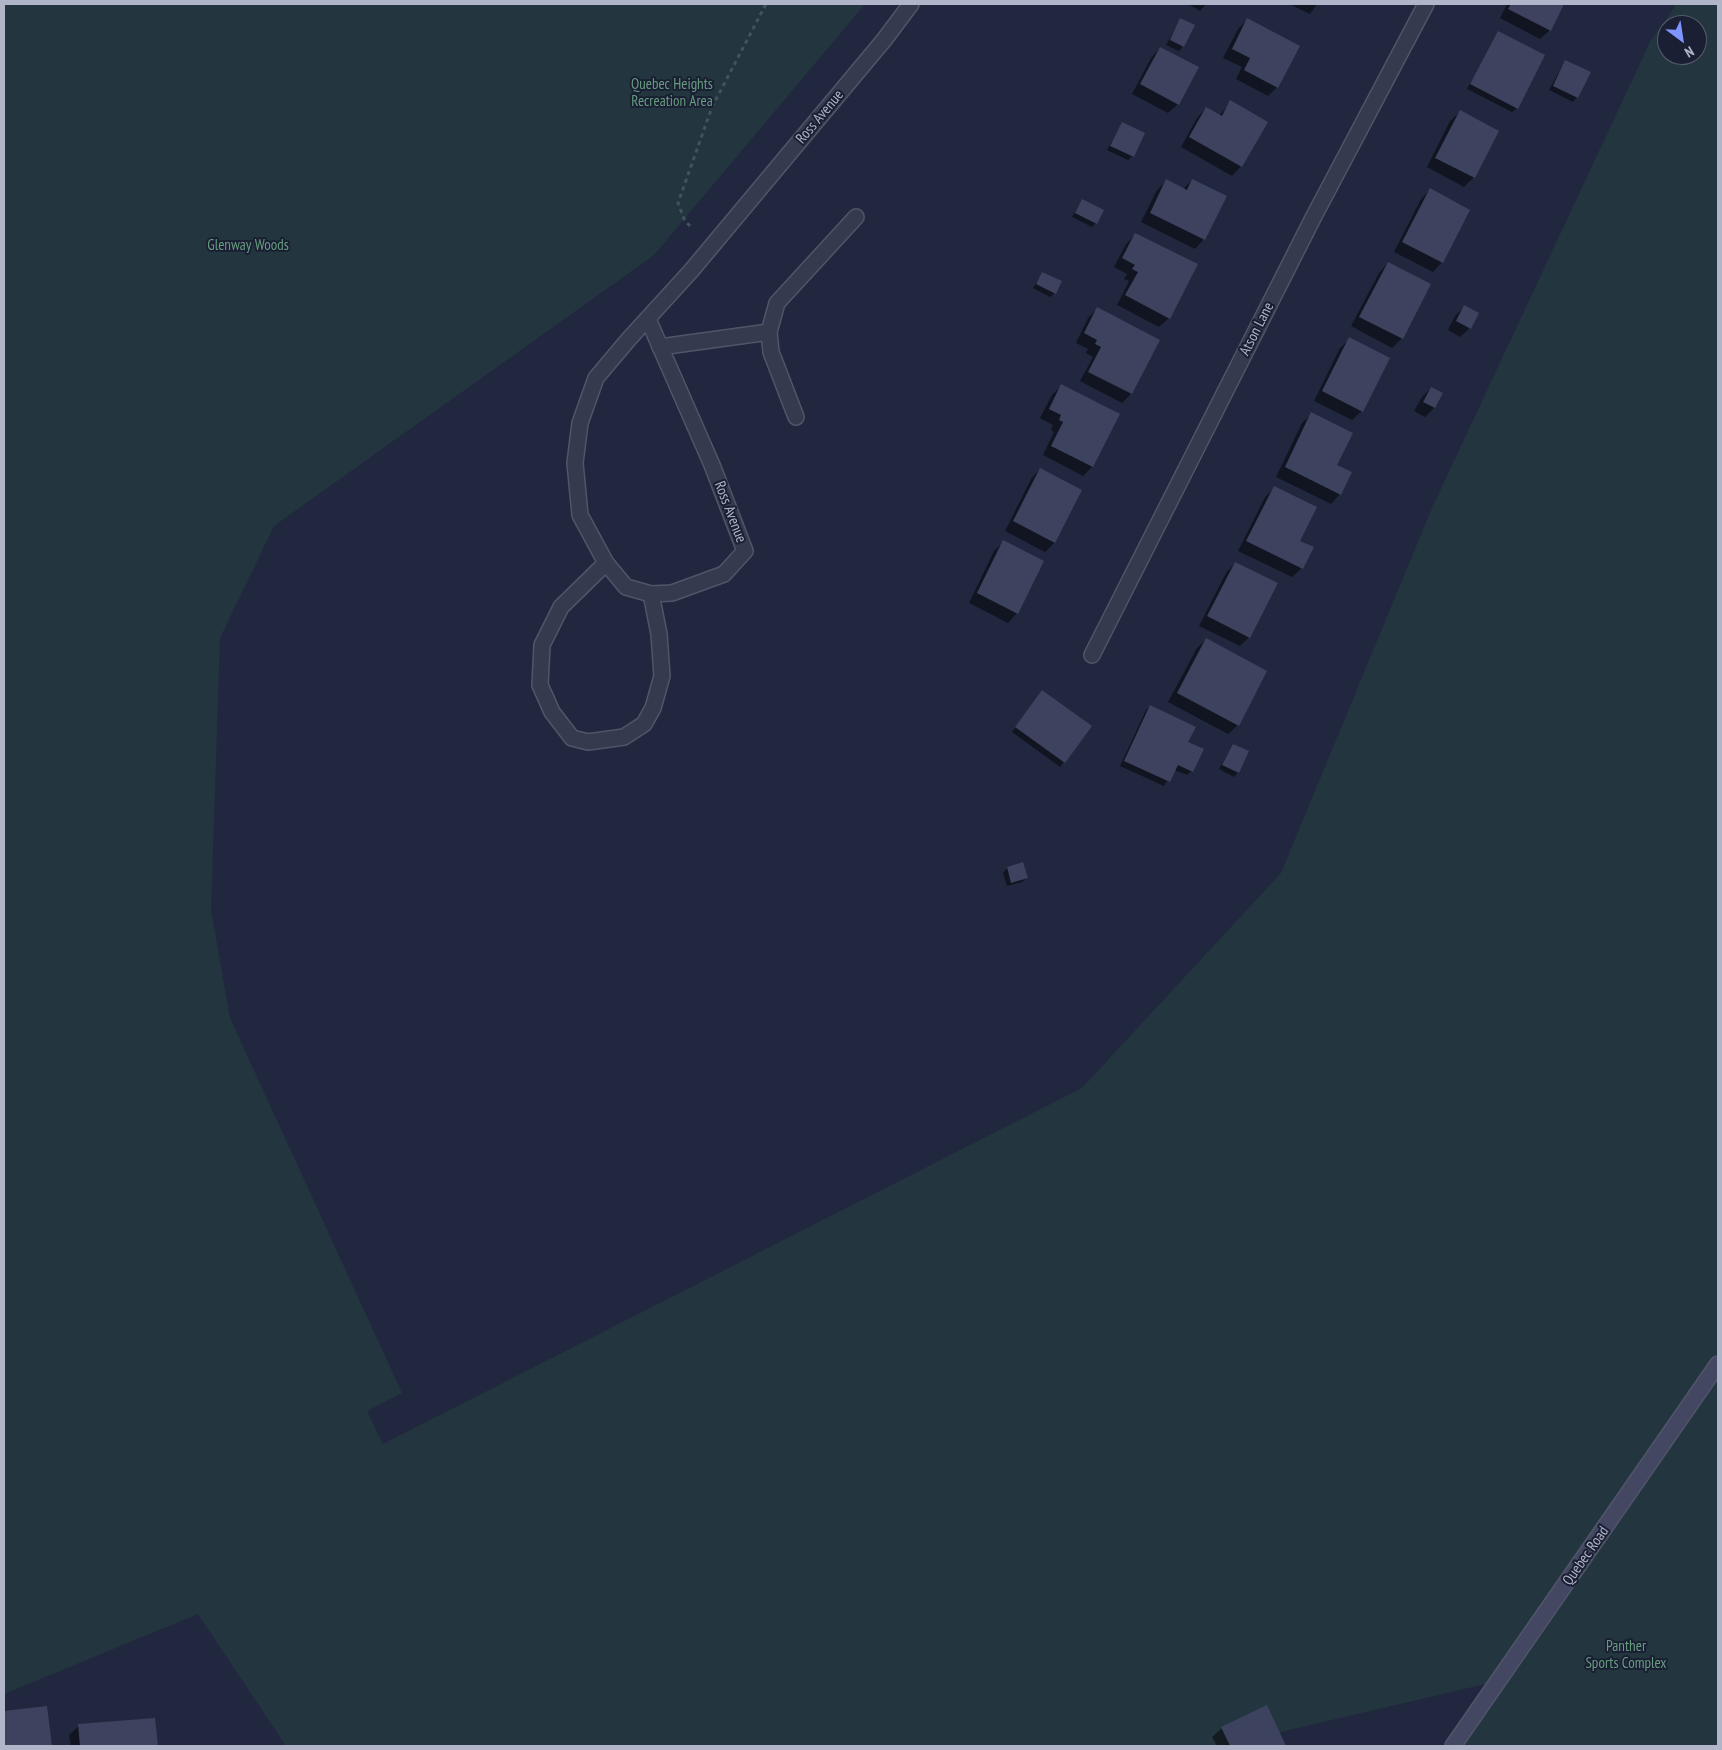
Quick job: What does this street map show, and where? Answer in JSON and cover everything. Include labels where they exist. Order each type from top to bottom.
[{"type":"street","name":"Ross Avenue","points":[[648,319],[712,465],[745,551],[724,574],[672,593],[651,594],[626,586],[606,563],[580,515],[575,463],[580,423],[596,378],[648,319],[691,271],[872,55],[911,4]]},
{"type":"street","name":"Atson Lane","points":[[1092,655],[1313,218],[1426,4]]},
{"type":"street","points":[[796,417],[771,352],[769,332],[777,303],[856,217]]},
{"type":"street","points":[[660,347],[769,332]]},
{"type":"street","points":[[606,563],[561,606],[542,645],[540,685],[552,712],[572,738],[588,742],[624,738],[644,724],[653,708],[662,676],[659,634],[651,594]]},
{"type":"street","name":"Quebec Road","points":[[1452,1746],[1718,1364]]},
{"type":"path","points":[[690,226],[685,221],[678,203],[681,194],[712,107],[766,4]]},
{"type":"green space","points":[[4,4],[865,4],[654,255],[274,526],[220,638],[211,910],[230,1018],[402,1393],[367,1411],[383,1444],[1082,1088],[1281,873],[1432,508],[1651,40],[1657,32],[1657,65],[1707,65],[1707,15],[1669,15],[1677,4],[1718,4],[1718,1746],[1453,1746],[1498,1681],[1221,1746],[286,1746],[198,1614],[4,1694]]},
{"type":"building","points":[[1511,4],[1564,4],[1551,31],[1508,9]]},
{"type":"building","points":[[1180,18],[1195,25],[1184,47],[1170,40]]},
{"type":"building","points":[[1247,18],[1300,46],[1278,88],[1244,70],[1250,58],[1232,49]]},
{"type":"building","points":[[1498,31],[1545,55],[1518,109],[1470,84]]},
{"type":"building","points":[[1160,47],[1199,67],[1179,105],[1140,84]]},
{"type":"building","points":[[1565,60],[1591,72],[1578,98],[1553,86]]},
{"type":"building","points":[[1230,100],[1268,122],[1242,167],[1189,137],[1206,107],[1222,116]]},
{"type":"building","points":[[1460,110],[1499,131],[1475,178],[1435,158]]},
{"type":"building","points":[[1122,122],[1145,133],[1134,157],[1110,146]]},
{"type":"building","points":[[1166,179],[1187,190],[1192,179],[1227,196],[1205,240],[1150,213]]},
{"type":"building","points":[[1430,188],[1470,210],[1443,263],[1402,242]]},
{"type":"building","points":[[1082,199],[1104,210],[1097,224],[1075,213]]},
{"type":"building","points":[[1135,233],[1198,264],[1170,319],[1125,295],[1138,272],[1132,269],[1135,265],[1122,258]]},
{"type":"building","points":[[1388,262],[1431,284],[1403,339],[1359,317]]},
{"type":"building","points":[[1042,272],[1062,281],[1056,294],[1036,284]]},
{"type":"building","points":[[1464,305],[1479,313],[1471,329],[1456,321]]},
{"type":"building","points":[[1097,307],[1160,340],[1132,394],[1088,372],[1101,347],[1095,344],[1097,340],[1084,333]]},
{"type":"building","points":[[1349,337],[1390,358],[1363,412],[1322,391]]},
{"type":"building","points":[[1061,384],[1120,414],[1093,467],[1051,446],[1063,422],[1059,420],[1061,415],[1049,409]]},
{"type":"building","points":[[1431,387],[1443,393],[1435,408],[1423,402]]},
{"type":"building","points":[[1311,412],[1353,433],[1337,465],[1352,472],[1341,495],[1285,467]]},
{"type":"building","points":[[1040,468],[1082,490],[1055,543],[1013,521]]},
{"type":"building","points":[[1274,486],[1317,507],[1300,541],[1314,547],[1303,569],[1246,541]]},
{"type":"building","points":[[1003,540],[1044,561],[1018,614],[977,593]]},
{"type":"building","points":[[1235,562],[1278,583],[1250,638],[1207,616]]},
{"type":"building","points":[[1206,638],[1267,671],[1239,726],[1177,693]]},
{"type":"building","points":[[1042,690],[1092,726],[1065,763],[1015,727]]},
{"type":"building","points":[[1150,705],[1196,727],[1188,742],[1204,749],[1193,772],[1178,765],[1170,782],[1124,761]]},
{"type":"building","points":[[1233,744],[1249,751],[1239,773],[1222,765]]},
{"type":"building","points":[[1023,862],[1028,878],[1011,883],[1007,867]]},
{"type":"building","points":[[1267,1705],[1286,1746],[1230,1746],[1221,1727]]},
{"type":"building","points":[[47,1706],[52,1746],[4,1746],[4,1711]]},
{"type":"building","points":[[155,1718],[158,1746],[80,1746],[78,1724]]},
{"type":"park label","name":"Quebec Heights Recreation Area","points":[[672,94]]},
{"type":"park label","name":"Glenway Woods","points":[[248,246]]},
{"type":"park label","name":"Panther Sports Complex","points":[[1626,1656]]}]
